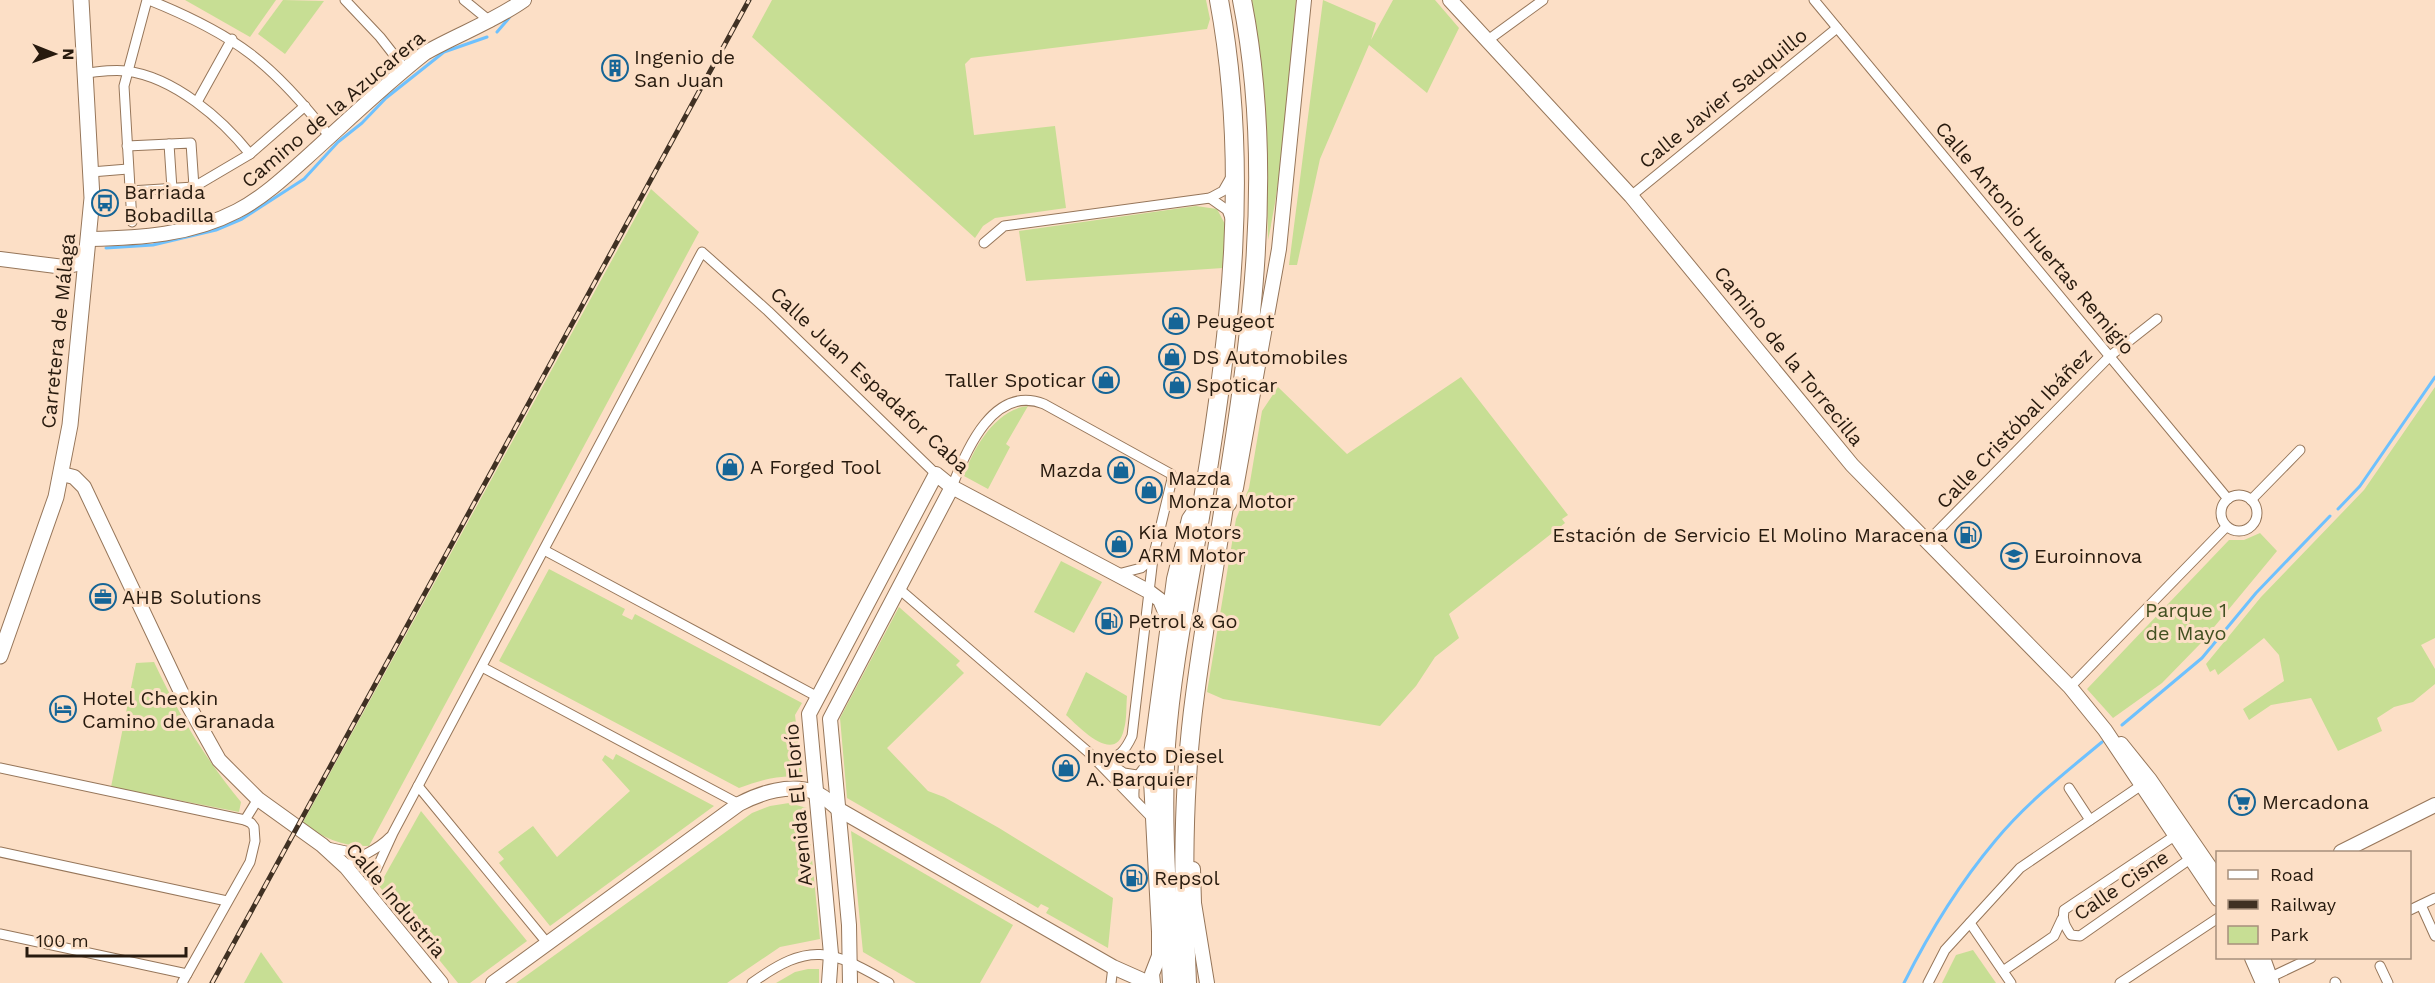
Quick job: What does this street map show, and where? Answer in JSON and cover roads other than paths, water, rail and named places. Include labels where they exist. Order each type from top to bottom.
[{"type":"highway","points":[[1172,983],[1167,956],[1166,746],[1178,646],[1204,497],[1224,352],[1235,230],[1236,170],[1231,75],[1219,0]]},
{"type":"highway","points":[[1187,983],[1167,956],[1185,816],[1195,696],[1247,363],[1258,205],[1257,126],[1242,0]]},
{"type":"main road","name":"Carretera de Málaga","points":[[0,656],[62,474],[70,425],[90,239],[91,172],[81,0]]},
{"type":"street","points":[[132,222],[124,86],[148,0],[198,20],[232,39],[273,72],[330,137]]},
{"type":"street","points":[[345,0],[380,37],[405,69]]},
{"type":"street","points":[[464,0],[491,22]]},
{"type":"street","name":"Camino de la Azucarera","points":[[90,239],[149,237],[219,219],[256,200],[405,69],[452,38],[491,22],[524,0]]},
{"type":"street","points":[[1225,513],[1236,488],[1279,249],[1304,0]]},
{"type":"street","name":"Camino de la Torrecilla","points":[[1450,0],[1631,196],[1852,465],[2070,687],[2105,730],[2123,746],[2179,833],[2216,878]]},
{"type":"street","points":[[1488,40],[1543,0]]},
{"type":"street","name":"Calle Antonio Huertas Remigio","points":[[1814,0],[2228,499]]},
{"type":"street","name":"Calle Javier Sauquillo","points":[[1631,196],[1838,28]]},
{"type":"street","points":[[197,102],[232,39]]},
{"type":"street","points":[[85,73],[127,71],[165,85],[197,102],[228,127],[250,154]]},
{"type":"street","points":[[130,191],[194,187],[250,154],[305,106]]},
{"type":"street","points":[[127,146],[191,143],[194,187]]},
{"type":"street","points":[[170,144],[172,189]]},
{"type":"street","points":[[91,172],[128,169]]},
{"type":"street","points":[[984,243],[1004,226],[1209,198],[1222,191],[1236,170]]},
{"type":"street","points":[[1209,198],[1227,210],[1235,230]]},
{"type":"street","name":"Calle Juan Espadafor Caba","points":[[543,550],[702,252],[768,311],[952,487],[1148,591]]},
{"type":"street","points":[[0,259],[64,267],[86,262]]},
{"type":"street","name":"Calle Cristóbal Ibáñez","points":[[1927,542],[2110,356],[2157,319]]},
{"type":"street","points":[[952,487],[963,457],[995,412],[1013,400],[1034,400],[1171,474],[1172,479],[1153,558],[1148,591],[1132,735],[1127,748],[1118,757],[1103,760]]},
{"type":"street","points":[[2251,500],[2300,450]]},
{"type":"street","name":"Calle Industria","points":[[62,474],[74,477],[84,487],[202,732],[225,766],[258,799],[322,845],[346,867],[441,983]]},
{"type":"street","name":"Avenida El Florío","points":[[829,983],[831,954],[809,714],[816,696],[936,474]]},
{"type":"street","name":"Avenida El Florío","points":[[850,983],[851,962],[830,719],[952,487]]},
{"type":"street","points":[[2240,495],[2251,500],[2257,510],[2252,526],[2241,531],[2226,527],[2220,512],[2228,499],[2240,495]]},
{"type":"street","points":[[493,983],[739,804],[767,792],[782,790],[816,792],[838,808],[1119,969],[1151,983],[1167,956],[1150,761],[1174,579],[1189,519],[1204,497]]},
{"type":"street","points":[[2070,687],[2226,527]]},
{"type":"street","points":[[366,892],[393,833],[543,550],[835,706]]},
{"type":"street","points":[[1118,574],[1142,567],[1153,558]]},
{"type":"street","points":[[880,578],[898,588],[1087,752],[1134,797],[1154,820]]},
{"type":"street","points":[[1148,591],[1164,587],[1174,579]]},
{"type":"street","points":[[1148,591],[1160,600],[1168,619]]},
{"type":"street","points":[[1160,674],[1178,646]]},
{"type":"street","points":[[482,667],[739,804]]},
{"type":"street","points":[[1087,752],[1124,773],[1137,775]]},
{"type":"street","points":[[1134,797],[1133,785],[1137,775],[1150,761]]},
{"type":"street","points":[[0,768],[244,820],[254,827],[250,862],[182,983]]},
{"type":"street","points":[[1928,983],[1944,950],[2020,868],[2145,783]]},
{"type":"street","points":[[418,786],[548,944]]},
{"type":"street","points":[[2069,788],[2090,820]]},
{"type":"street","points":[[244,820],[258,799]]},
{"type":"street","points":[[2343,851],[2435,805]]},
{"type":"street","points":[[1185,816],[1191,845],[1194,903],[1207,983]]},
{"type":"street","points":[[346,867],[364,855],[378,850],[393,833]]},
{"type":"street","name":"Camino de la Torrecilla","points":[[2179,833],[2190,860],[2216,898]]},
{"type":"street","name":"Calle Cisne","points":[[2003,971],[2054,936],[2064,910],[2179,833]]},
{"type":"street","points":[[322,845],[364,855]]},
{"type":"street","points":[[0,852],[227,901]]},
{"type":"street","name":"Calle Cisne","points":[[2054,936],[2080,936],[2190,860]]},
{"type":"street","points":[[2411,909],[2435,898]]},
{"type":"street","points":[[2421,905],[2435,936]]},
{"type":"street","points":[[2120,983],[2216,919]]},
{"type":"street","name":"Calle Cisne","points":[[2062,920],[2071,935]]},
{"type":"street","points":[[1970,923],[2011,983]]},
{"type":"street","points":[[0,934],[187,974]]},
{"type":"street","points":[[752,983],[787,960],[814,954],[831,954],[889,983]]},
{"type":"street","points":[[1111,983],[1119,969],[1167,956],[1203,960]]},
{"type":"street","points":[[2253,959],[2269,981]]},
{"type":"street","points":[[2264,959],[2269,981]]},
{"type":"street","points":[[2269,981],[2308,959]]},
{"type":"street","points":[[2380,966],[2388,983]]},
{"type":"waterway","points":[[497,32],[509,18]]},
{"type":"waterway","points":[[106,248],[153,245],[216,230],[242,219],[304,179],[338,142],[362,123],[386,98],[444,52],[487,37]]},
{"type":"waterway","points":[[2338,509],[2360,486],[2435,377]]},
{"type":"waterway","points":[[2122,725],[2202,658],[2256,593],[2330,516]]},
{"type":"waterway","points":[[1904,983],[1945,909],[1995,841],[2033,801],[2102,742]]},
{"type":"railway","points":[[212,983],[749,0]]},
{"type":"place","name":"Ingenio de San Juan","points":[[615,68]]},
{"type":"place","name":"Barriada Bobadilla","points":[[105,203]]},
{"type":"place","name":"Peugeot","points":[[1176,321]]},
{"type":"place","name":"DS Automobiles","points":[[1172,357]]},
{"type":"place","name":"Taller Spoticar","points":[[1106,380]]},
{"type":"place","name":"Spoticar","points":[[1177,385]]},
{"type":"place","name":"A Forged Tool","points":[[730,467]]},
{"type":"place","name":"Mazda","points":[[1121,470]]},
{"type":"place","name":"Mazda Monza Motor","points":[[1149,490]]},
{"type":"place","name":"Estación de Servicio El Molino Maracena","points":[[1968,535]]},
{"type":"place","name":"Kia Motors ARM Motor","points":[[1119,544]]},
{"type":"place","name":"Euroinnova","points":[[2014,556]]},
{"type":"place","name":"AHB Solutions","points":[[103,597]]},
{"type":"place","name":"Petrol & Go","points":[[1109,621]]},
{"type":"place","name":"Hotel Checkin Camino de Granada","points":[[63,709]]},
{"type":"place","name":"Inyecto Diesel A. Barquier","points":[[1066,768]]},
{"type":"place","name":"Mercadona","points":[[2242,802]]},
{"type":"place","name":"Repsol","points":[[1134,878]]},
{"type":"park label","name":"Parque 1 de Mayo","points":[[2186,622]]}]
